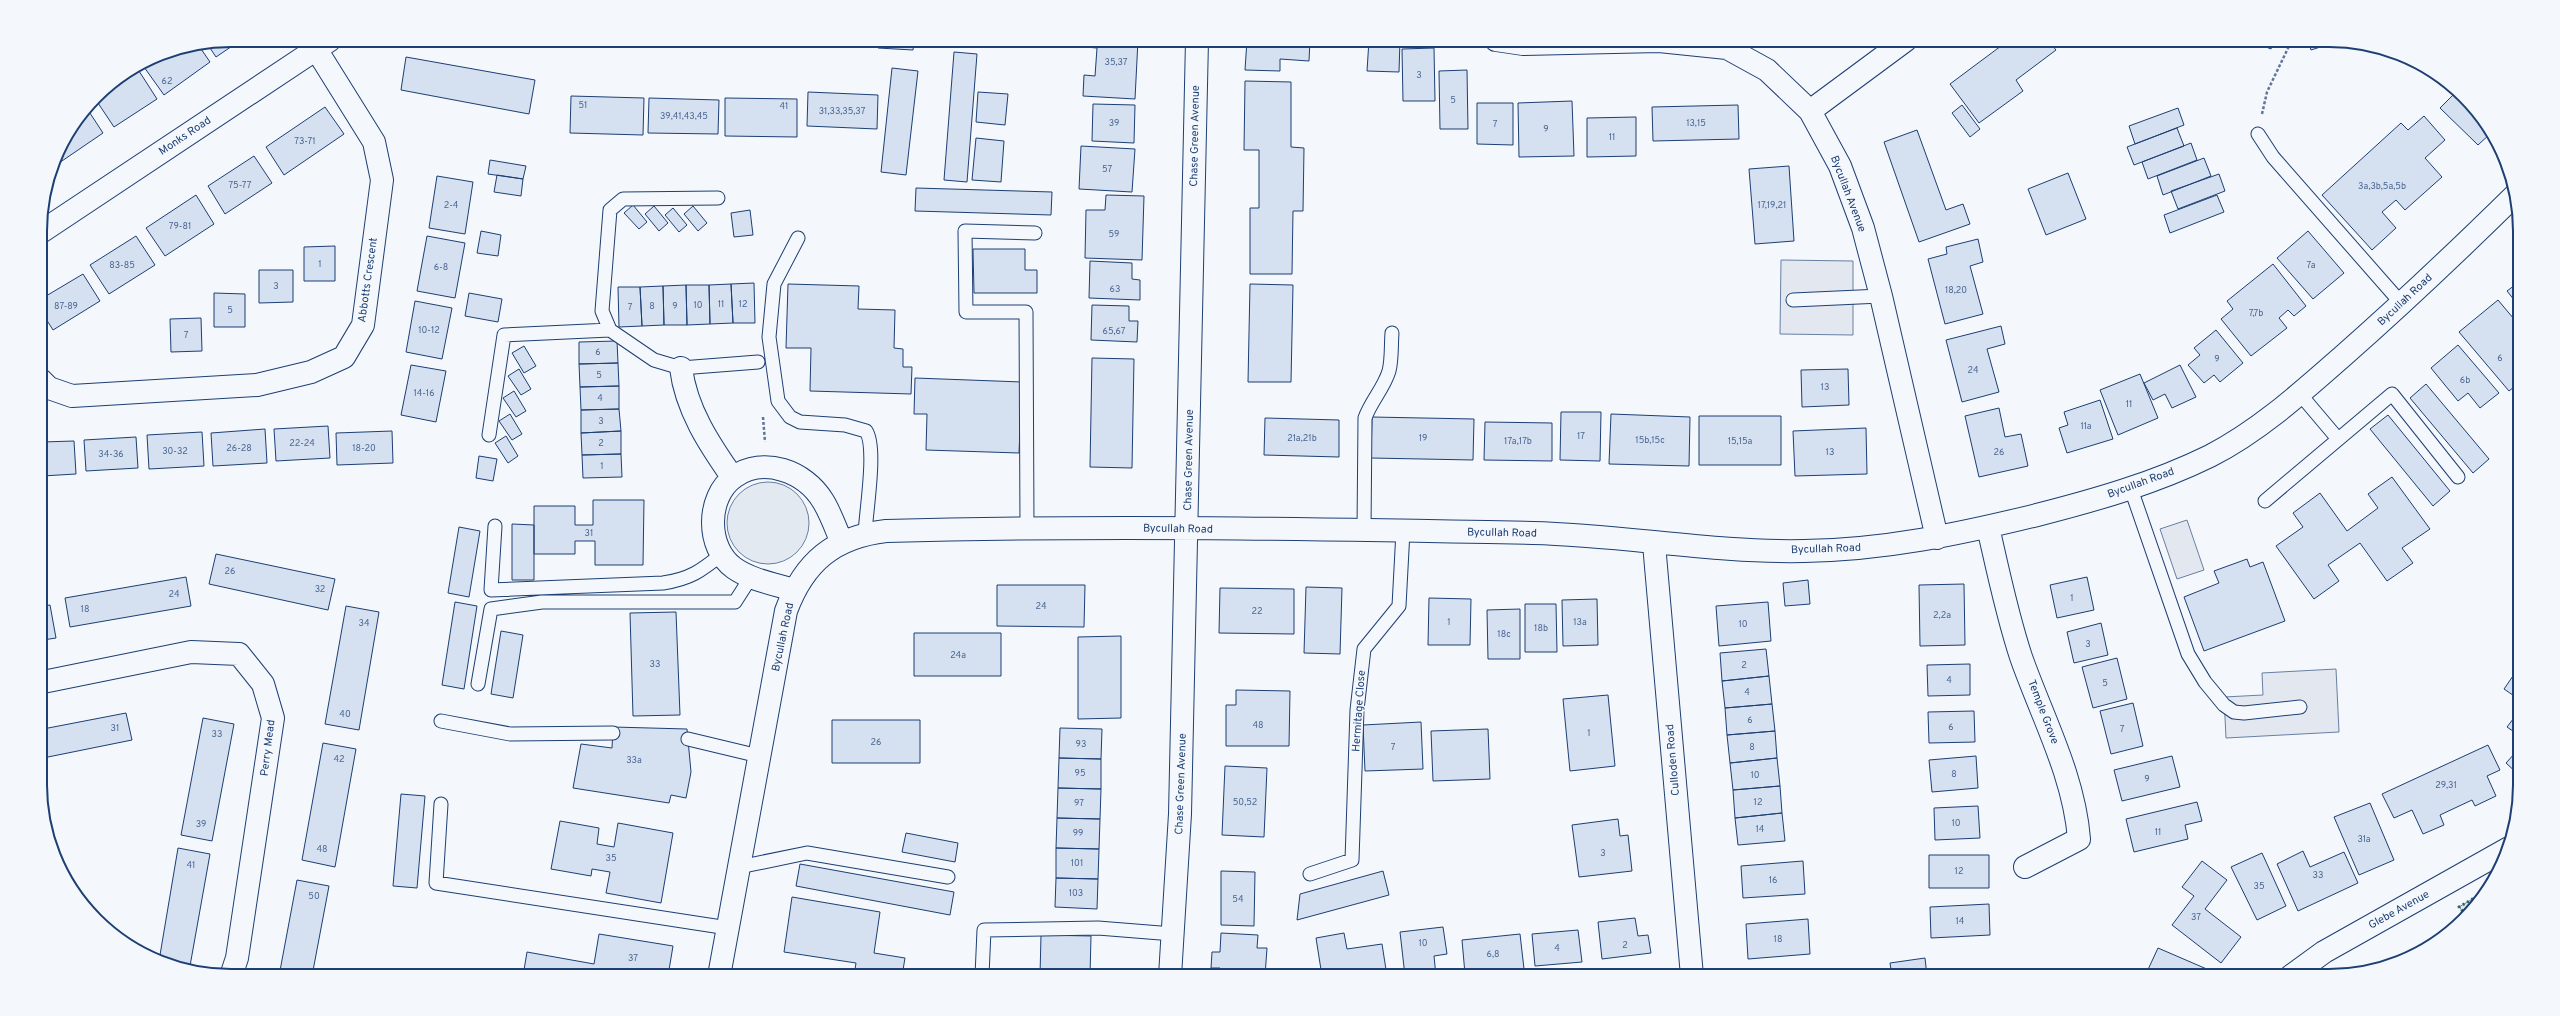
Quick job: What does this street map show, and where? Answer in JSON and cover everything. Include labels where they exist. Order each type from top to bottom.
[{"type":"street","name":"Monks Road","points":[[47,227],[320,47]]},
{"type":"street","name":"Abbotts Crescent","points":[[47,386],[72,396],[257,385],[311,372],[344,357],[363,325],[382,180],[374,142],[324,47]]},
{"type":"street","name":"Chase Green Avenue","points":[[1170,969],[1180,814],[1188,529],[1197,47]]},
{"type":"street","name":"Bycullah Avenue","points":[[1722,47],[1727,48],[1767,70],[1810,111],[1842,173],[1863,228],[1881,296],[1937,538]]},
{"type":"street","points":[[1810,111],[1897,47]]},
{"type":"street","name":"Bycullah Road","points":[[720,969],[786,611],[794,590],[810,567],[822,555],[842,542],[864,534],[1027,527],[1554,534],[1654,544],[1802,551],[1865,548],[1937,538],[1988,527],[2131,489],[2213,455],[2258,426],[2300,394],[2402,304],[2510,200]]},
{"type":"street","points":[[681,368],[683,386],[701,430],[733,478]]},
{"type":"street","points":[[794,590],[752,577],[733,568],[722,554],[713,538],[713,517],[718,496],[733,478],[749,469],[767,467],[785,470],[803,478],[823,500],[842,542]]},
{"type":"street","name":"Temple Grove","points":[[1988,527],[2006,608],[2022,657],[2066,773],[2078,818],[2079,839],[2025,868]]},
{"type":"street","name":"Culloden Road","points":[[1654,544],[1691,969]]},
{"type":"street","name":"Perry Mead","points":[[47,681],[191,652],[239,654],[263,684],[273,718],[236,958],[233,969]]},
{"type":"street","name":"Glebe Avenue","points":[[2301,969],[2324,952],[2500,853]]},
{"type":"lane","points":[[2258,134],[2273,157],[2402,304]]},
{"type":"lane","points":[[718,198],[623,199],[610,210],[602,311],[610,330],[654,360],[681,368],[758,362]]},
{"type":"lane","points":[[1027,527],[1026,312],[966,312],[965,231],[1035,233]]},
{"type":"lane","points":[[798,238],[774,284],[770,337],[778,401],[790,417],[800,422],[845,425],[866,431],[871,437],[871,462],[864,534]]},
{"type":"lane","points":[[1792,300],[1881,296]]},
{"type":"lane","points":[[489,435],[504,335],[610,330]]},
{"type":"lane","points":[[1364,531],[1365,418],[1370,403],[1383,385],[1389,370],[1392,333]]},
{"type":"lane","points":[[2300,394],[2338,439]]},
{"type":"lane","points":[[2264,501],[2392,394],[2458,477]]},
{"type":"lane","points":[[2131,489],[2188,654],[2205,682],[2224,705],[2234,712],[2244,713],[2300,707]]},
{"type":"lane","points":[[495,526],[492,590],[663,583],[684,580],[701,571],[722,554]]},
{"type":"lane","name":"Hermitage Close","points":[[1310,874],[1352,860],[1357,710],[1364,649],[1400,606],[1403,531]]},
{"type":"lane","points":[[478,684],[491,609],[542,602],[735,602],[752,577]]},
{"type":"lane","points":[[441,721],[510,734],[613,733]]},
{"type":"lane","points":[[688,739],[759,756]]},
{"type":"lane","points":[[441,804],[436,883],[728,928]]},
{"type":"lane","points":[[739,867],[807,853],[948,877]]},
{"type":"lane","points":[[982,969],[984,930],[1098,928],[1173,934]]},
{"type":"path","points":[[2258,134],[2267,92],[2289,47]]},
{"type":"shaded area","points":[[1781,260],[1853,261],[1853,335],[1780,334]]},
{"type":"shaded area","points":[[768,482],[784,485],[797,494],[806,507],[809,523],[806,539],[797,552],[784,561],[768,564],[752,561],[739,552],[730,539],[727,523],[730,507],[739,494],[752,485]]},
{"type":"shaded area","points":[[2187,520],[2204,570],[2177,579],[2160,529]]},
{"type":"shaded area","points":[[2336,669],[2339,732],[2226,738],[2224,697],[2263,695],[2262,673]]},
{"type":"shaded area","points":[[2474,898],[2463,911],[2459,907]]},
{"type":"building","points":[[231,47],[216,57],[210,48]]},
{"type":"building","points":[[878,47],[913,47],[913,50]]},
{"type":"building","points":[[1085,47],[1138,47],[1135,99],[1083,96],[1084,75],[1095,76],[1097,48]]},
{"type":"building","points":[[1247,47],[1310,47],[1309,61],[1280,59],[1280,71],[1245,70]]},
{"type":"building","points":[[1369,47],[1400,47],[1399,72],[1367,71]]},
{"type":"building","points":[[2000,47],[2054,47],[2056,50],[2016,80],[2023,91],[1979,123],[1950,84]]},
{"type":"building","points":[[2310,47],[2320,47],[2311,50]]},
{"type":"building","points":[[1434,48],[1435,101],[1403,101],[1402,49]]},
{"type":"building","points":[[202,50],[210,62],[164,95],[145,69],[184,53]]},
{"type":"building","points":[[954,52],[977,54],[967,182],[944,180]]},
{"type":"building","points":[[406,57],[535,80],[529,114],[401,90]]},
{"type":"building","points":[[892,68],[918,71],[906,175],[881,172]]},
{"type":"building","points":[[1467,70],[1468,129],[1440,129],[1439,71]]},
{"type":"building","points":[[139,72],[157,99],[114,127],[99,104],[119,85]]},
{"type":"building","points":[[1245,81],[1291,82],[1291,147],[1304,148],[1303,211],[1293,211],[1292,274],[1250,274],[1250,208],[1259,208],[1259,150],[1244,150]]},
{"type":"building","points":[[808,92],[878,95],[877,129],[807,126]]},
{"type":"building","points":[[978,92],[1008,94],[1005,125],[976,122]]},
{"type":"building","points":[[2453,95],[2475,119],[2487,137],[2478,145],[2440,108]]},
{"type":"building","points":[[571,96],[644,98],[643,135],[570,133]]},
{"type":"building","points":[[649,98],[719,100],[718,134],[648,133]]},
{"type":"building","points":[[725,98],[797,99],[797,137],[725,136]]},
{"type":"building","points":[[1572,101],[1574,156],[1519,157],[1518,103]]},
{"type":"building","points":[[1477,103],[1513,103],[1513,145],[1477,144]]},
{"type":"building","points":[[1093,104],[1135,105],[1134,143],[1092,141]]},
{"type":"building","points":[[1738,105],[1739,139],[1653,141],[1652,107]]},
{"type":"building","points":[[1962,105],[1980,129],[1970,137],[1952,113]]},
{"type":"building","points":[[325,107],[344,134],[284,175],[266,147]]},
{"type":"building","points":[[2178,108],[2184,125],[2135,144],[2129,126]]},
{"type":"building","points":[[90,113],[103,133],[61,162],[78,129]]},
{"type":"building","points":[[2424,116],[2445,140],[2425,158],[2442,177],[2405,210],[2396,200],[2382,212],[2396,228],[2372,250],[2322,195],[2401,123],[2408,130]]},
{"type":"building","points":[[1636,117],[1636,156],[1587,157],[1587,118]]},
{"type":"building","points":[[2177,128],[2184,146],[2134,165],[2127,147]]},
{"type":"building","points":[[1917,130],[1946,210],[1963,204],[1970,224],[1919,242],[1884,142]]},
{"type":"building","points":[[976,138],[1004,141],[1001,182],[972,180]]},
{"type":"building","points":[[2191,143],[2197,160],[2148,179],[2142,162]]},
{"type":"building","points":[[1081,146],[1135,149],[1132,192],[1079,189]]},
{"type":"building","points":[[254,156],[272,183],[225,214],[208,186]]},
{"type":"building","points":[[2204,158],[2211,176],[2163,195],[2157,176]]},
{"type":"building","points":[[490,160],[526,166],[523,179],[488,174]]},
{"type":"building","points":[[1789,166],[1794,241],[1755,244],[1749,169]]},
{"type":"building","points":[[2068,173],[2086,219],[2046,235],[2028,189]]},
{"type":"building","points":[[2219,174],[2225,191],[2178,209],[2171,191]]},
{"type":"building","points":[[497,175],[523,179],[521,196],[494,192]]},
{"type":"building","points":[[437,176],[473,182],[465,234],[429,228]]},
{"type":"building","points":[[916,188],[1052,192],[1051,215],[915,211]]},
{"type":"building","points":[[196,195],[214,224],[165,256],[146,228]]},
{"type":"building","points":[[1106,195],[1144,196],[1142,260],[1085,258],[1086,210],[1105,210]]},
{"type":"building","points":[[2217,195],[2224,212],[2170,233],[2164,215]]},
{"type":"building","points":[[633,205],[647,222],[639,229],[624,213]]},
{"type":"building","points":[[654,206],[668,223],[659,231],[645,214]]},
{"type":"building","points":[[693,206],[707,223],[698,231],[684,214]]},
{"type":"building","points":[[673,208],[687,225],[679,232],[665,215]]},
{"type":"building","points":[[750,210],[753,235],[734,237],[731,213]]},
{"type":"building","points":[[481,231],[501,235],[498,256],[477,253]]},
{"type":"building","points":[[2308,231],[2344,273],[2313,299],[2277,258]]},
{"type":"building","points":[[136,236],[155,265],[109,294],[90,265]]},
{"type":"building","points":[[427,236],[465,243],[455,298],[417,291]]},
{"type":"building","points":[[1978,239],[1983,262],[1970,266],[1983,314],[1945,324],[1928,259],[1947,254],[1946,247]]},
{"type":"building","points":[[335,246],[335,281],[304,281],[304,247]]},
{"type":"building","points":[[973,249],[1025,249],[1025,270],[1037,270],[1037,293],[974,293]]},
{"type":"building","points":[[1090,261],[1132,263],[1132,279],[1140,280],[1140,300],[1089,298]]},
{"type":"building","points":[[2273,264],[2306,306],[2294,316],[2288,310],[2279,318],[2287,328],[2251,356],[2221,319],[2233,309],[2227,301]]},
{"type":"building","points":[[259,270],[293,270],[293,302],[259,303]]},
{"type":"building","points":[[83,274],[100,301],[53,330],[47,320],[47,295]]},
{"type":"building","points":[[754,283],[755,323],[733,323],[731,284]]},
{"type":"building","points":[[731,284],[733,323],[710,324],[709,285]]},
{"type":"building","points":[[788,284],[859,286],[858,309],[895,310],[894,348],[903,349],[903,367],[912,367],[911,394],[810,391],[811,348],[786,348]]},
{"type":"building","points":[[1250,284],[1293,285],[1291,382],[1248,382]]},
{"type":"building","points":[[686,285],[709,285],[710,324],[687,325]]},
{"type":"building","points":[[686,285],[687,325],[664,325],[663,286]]},
{"type":"building","points":[[663,286],[664,325],[642,326],[640,287]]},
{"type":"building","points":[[2513,286],[2513,298],[2507,291]]},
{"type":"building","points":[[618,287],[640,287],[642,326],[619,327]]},
{"type":"building","points":[[214,293],[245,294],[245,327],[214,327]]},
{"type":"building","points":[[469,293],[502,299],[498,322],[465,316]]},
{"type":"building","points":[[2498,300],[2513,318],[2513,388],[2509,391],[2459,332]]},
{"type":"building","points":[[415,301],[452,308],[442,359],[406,352]]},
{"type":"building","points":[[1092,305],[1129,306],[1129,321],[1138,321],[1137,342],[1091,340]]},
{"type":"building","points":[[201,318],[202,351],[171,352],[170,319]]},
{"type":"building","points":[[2001,326],[2005,344],[1987,349],[1999,392],[1962,402],[1946,340]]},
{"type":"building","points":[[2216,330],[2243,363],[2220,382],[2214,375],[2204,383],[2188,365],[2200,355],[2194,348]]},
{"type":"building","points":[[617,341],[618,363],[579,364],[579,342]]},
{"type":"building","points":[[2458,345],[2499,393],[2480,408],[2468,393],[2458,401],[2431,368]]},
{"type":"building","points":[[524,346],[536,366],[524,373],[512,353]]},
{"type":"building","points":[[1092,358],[1134,359],[1132,468],[1090,467]]},
{"type":"building","points":[[618,363],[619,386],[580,387],[579,364]]},
{"type":"building","points":[[411,365],[446,371],[436,422],[401,415]]},
{"type":"building","points":[[2180,365],[2196,397],[2172,408],[2165,394],[2153,400],[2144,383]]},
{"type":"building","points":[[519,369],[531,389],[521,395],[508,376]]},
{"type":"building","points":[[1848,369],[1849,405],[1802,407],[1801,370]]},
{"type":"building","points":[[2140,374],[2158,418],[2118,435],[2100,390]]},
{"type":"building","points":[[915,378],[1022,382],[1019,453],[926,450],[927,414],[914,414]]},
{"type":"building","points":[[2426,384],[2489,459],[2473,473],[2410,398]]},
{"type":"building","points":[[619,386],[619,409],[581,410],[580,387]]},
{"type":"building","points":[[514,391],[526,411],[516,417],[503,398]]},
{"type":"building","points":[[2100,400],[2113,439],[2067,453],[2059,428],[2068,425],[2064,412]]},
{"type":"building","points":[[1999,408],[2005,437],[2021,434],[2028,466],[1979,477],[1965,416]]},
{"type":"building","points":[[619,409],[621,431],[581,433],[581,410]]},
{"type":"building","points":[[1561,412],[1601,412],[1600,461],[1560,460]]},
{"type":"building","points":[[510,414],[522,434],[512,440],[499,421]]},
{"type":"building","points":[[1611,414],[1690,417],[1689,466],[1609,464]]},
{"type":"building","points":[[2388,415],[2450,491],[2433,506],[2370,429]]},
{"type":"building","points":[[1699,416],[1781,416],[1781,465],[1699,465]]},
{"type":"building","points":[[1372,417],[1474,419],[1473,460],[1371,458]]},
{"type":"building","points":[[1265,418],[1339,420],[1339,457],[1264,455]]},
{"type":"building","points":[[1485,422],[1552,423],[1552,461],[1484,460]]},
{"type":"building","points":[[328,426],[330,458],[276,461],[274,429]]},
{"type":"building","points":[[1866,428],[1867,474],[1795,476],[1793,431]]},
{"type":"building","points":[[265,429],[267,463],[213,466],[211,433]]},
{"type":"building","points":[[392,431],[393,463],[337,465],[336,433]]},
{"type":"building","points":[[621,431],[621,454],[582,455],[581,433]]},
{"type":"building","points":[[202,432],[204,466],[149,469],[147,435]]},
{"type":"building","points":[[506,436],[518,456],[508,463],[495,443]]},
{"type":"building","points":[[136,437],[138,468],[86,471],[84,440]]},
{"type":"building","points":[[74,441],[76,474],[47,476],[47,442]]},
{"type":"building","points":[[621,454],[622,477],[583,478],[582,455]]},
{"type":"building","points":[[479,456],[497,459],[493,481],[476,478]]},
{"type":"building","points":[[2392,477],[2430,529],[2402,548],[2413,563],[2387,581],[2360,543],[2328,565],[2339,581],[2314,599],[2276,546],[2303,527],[2293,513],[2320,493],[2347,531],[2378,508],[2368,494]]},
{"type":"building","points":[[593,500],[644,500],[643,565],[595,565],[595,541],[575,541],[575,554],[534,554],[534,506],[575,506],[575,525],[593,525]]},
{"type":"building","points":[[512,524],[534,525],[534,580],[512,580]]},
{"type":"building","points":[[459,527],[480,531],[469,597],[448,593]]},
{"type":"building","points":[[216,554],[335,579],[328,610],[209,584]]},
{"type":"building","points":[[2247,559],[2250,567],[2263,562],[2285,621],[2204,651],[2184,597],[2219,583],[2214,571]]},
{"type":"building","points":[[186,577],[191,606],[70,627],[65,598]]},
{"type":"building","points":[[2087,577],[2094,610],[2057,618],[2050,585]]},
{"type":"building","points":[[1808,580],[1810,604],[1785,606],[1783,583]]},
{"type":"building","points":[[1964,584],[1965,645],[1920,646],[1919,585]]},
{"type":"building","points":[[997,585],[1085,585],[1084,627],[997,626]]},
{"type":"building","points":[[1306,587],[1342,588],[1340,654],[1304,653]]},
{"type":"building","points":[[1220,588],[1294,589],[1294,634],[1219,633]]},
{"type":"building","points":[[1429,598],[1471,599],[1470,645],[1428,645]]},
{"type":"building","points":[[1597,599],[1598,645],[1563,646],[1562,600]]},
{"type":"building","points":[[455,602],[477,606],[464,689],[442,685]]},
{"type":"building","points":[[1768,602],[1771,641],[1719,646],[1716,606]]},
{"type":"building","points":[[1525,604],[1556,604],[1557,652],[1525,652]]},
{"type":"building","points":[[47,605],[50,605],[56,638],[47,639]]},
{"type":"building","points":[[346,606],[379,612],[359,730],[325,724]]},
{"type":"building","points":[[1520,609],[1520,659],[1488,659],[1487,610]]},
{"type":"building","points":[[676,612],[680,715],[633,716],[630,613]]},
{"type":"building","points":[[2101,623],[2108,655],[2074,663],[2067,632]]},
{"type":"building","points":[[501,631],[523,635],[513,698],[491,694]]},
{"type":"building","points":[[914,633],[1001,633],[1001,676],[914,676]]},
{"type":"building","points":[[1121,636],[1121,718],[1078,719],[1078,637]]},
{"type":"building","points":[[1766,649],[1769,676],[1722,681],[1720,653]]},
{"type":"building","points":[[2117,658],[2127,699],[2093,708],[2082,667]]},
{"type":"building","points":[[1970,664],[1970,695],[1928,696],[1927,665]]},
{"type":"building","points":[[1769,676],[1772,704],[1725,708],[1722,681]]},
{"type":"building","points":[[2513,676],[2513,695],[2504,689]]},
{"type":"building","points":[[1236,690],[1290,691],[1289,746],[1226,746],[1226,705],[1236,705]]},
{"type":"building","points":[[1608,695],[1615,766],[1570,771],[1563,699]]},
{"type":"building","points":[[2133,703],[2143,746],[2111,754],[2100,711]]},
{"type":"building","points":[[1772,704],[1775,731],[1727,735],[1725,708]]},
{"type":"building","points":[[1974,711],[1975,742],[1929,743],[1928,712]]},
{"type":"building","points":[[126,713],[132,740],[47,757],[47,728]]},
{"type":"building","points":[[203,718],[234,724],[212,841],[181,835]]},
{"type":"building","points":[[2513,719],[2513,731],[2507,727]]},
{"type":"building","points":[[832,720],[920,720],[920,763],[832,763]]},
{"type":"building","points":[[1421,722],[1423,769],[1365,771],[1363,725]]},
{"type":"building","points":[[613,727],[687,729],[691,772],[686,798],[671,795],[669,803],[573,788],[581,744],[612,748]]},
{"type":"building","points":[[1060,728],[1102,729],[1101,759],[1059,758]]},
{"type":"building","points":[[1488,729],[1490,779],[1433,781],[1431,731]]},
{"type":"building","points":[[1775,731],[1777,758],[1730,763],[1727,735]]},
{"type":"building","points":[[323,743],[356,749],[335,867],[302,860]]},
{"type":"building","points":[[2488,745],[2500,770],[2487,776],[2496,796],[2475,806],[2472,800],[2440,815],[2444,825],[2423,834],[2412,810],[2394,818],[2382,794]]},
{"type":"building","points":[[2513,755],[2513,770],[2506,763]]},
{"type":"building","points":[[1976,756],[1978,788],[1932,792],[1929,760]]},
{"type":"building","points":[[2172,756],[2180,787],[2122,801],[2114,770]]},
{"type":"building","points":[[1059,758],[1101,759],[1101,789],[1058,788]]},
{"type":"building","points":[[1777,758],[1780,786],[1733,790],[1730,763]]},
{"type":"building","points":[[1225,766],[1267,768],[1264,837],[1222,835]]},
{"type":"building","points":[[1780,786],[1782,813],[1735,818],[1733,790]]},
{"type":"building","points":[[1058,788],[1101,789],[1100,819],[1057,818]]},
{"type":"building","points":[[401,794],[425,796],[417,888],[393,886]]},
{"type":"building","points":[[2197,802],[2202,821],[2185,825],[2188,839],[2134,852],[2126,819]]},
{"type":"building","points":[[2370,803],[2394,860],[2359,875],[2334,817]]},
{"type":"building","points":[[1978,806],[1980,838],[1935,840],[1934,808]]},
{"type":"building","points":[[1782,813],[1785,841],[1738,845],[1735,818]]},
{"type":"building","points":[[1057,818],[1100,819],[1099,849],[1056,848]]},
{"type":"building","points":[[1618,819],[1620,836],[1628,835],[1632,871],[1579,877],[1572,825]]},
{"type":"building","points":[[560,821],[599,828],[597,844],[614,847],[618,823],[673,833],[661,903],[606,893],[610,872],[592,869],[591,876],[551,869]]},
{"type":"building","points":[[906,833],[958,843],[955,862],[902,852]]},
{"type":"building","points":[[178,848],[210,854],[190,964],[160,955]]},
{"type":"building","points":[[1056,848],[1099,849],[1098,879],[1056,878]]},
{"type":"building","points":[[2303,851],[2310,867],[2344,852],[2358,883],[2298,911],[2277,864]]},
{"type":"building","points":[[2262,853],[2286,906],[2257,920],[2231,867]]},
{"type":"building","points":[[1929,855],[1989,855],[1989,888],[1929,888]]},
{"type":"building","points":[[1803,861],[1805,894],[1743,898],[1741,866]]},
{"type":"building","points":[[2202,861],[2227,880],[2205,909],[2241,937],[2221,963],[2172,925],[2194,896],[2182,887]]},
{"type":"building","points":[[800,864],[954,892],[950,915],[796,886]]},
{"type":"building","points":[[1221,871],[1255,872],[1254,926],[1221,925]]},
{"type":"building","points":[[1383,871],[1389,895],[1297,920],[1300,894]]},
{"type":"building","points":[[1056,878],[1098,879],[1097,909],[1055,907]]},
{"type":"building","points":[[297,880],[329,886],[313,969],[280,969]]},
{"type":"building","points":[[792,897],[880,912],[874,953],[905,958],[903,969],[855,969],[856,963],[784,952]]},
{"type":"building","points":[[1989,904],[1990,935],[1931,938],[1930,907]]},
{"type":"building","points":[[1635,918],[1638,936],[1648,935],[1651,953],[1602,959],[1598,922]]},
{"type":"building","points":[[1808,919],[1810,954],[1748,959],[1746,924]]},
{"type":"building","points":[[1443,927],[1447,954],[1434,956],[1435,969],[1404,969],[1400,932]]},
{"type":"building","points":[[1578,930],[1582,962],[1535,966],[1532,934]]},
{"type":"building","points":[[1221,933],[1258,935],[1257,948],[1267,948],[1266,969],[1211,968],[1212,952],[1220,952]]},
{"type":"building","points":[[1344,933],[1347,949],[1382,944],[1386,969],[1321,969],[1316,938]]},
{"type":"building","points":[[599,934],[673,946],[669,969],[524,969],[527,952],[594,964]]},
{"type":"building","points":[[1520,934],[1524,969],[1465,969],[1462,940]]},
{"type":"building","points":[[1041,935],[1091,936],[1090,969],[1040,969]]},
{"type":"building","points":[[2158,948],[2207,969],[2148,969]]},
{"type":"building","points":[[1925,958],[1926,969],[1891,969],[1890,963]]},
{"type":"hedge","points":[[2463,911],[2459,907],[2474,898]]}]
